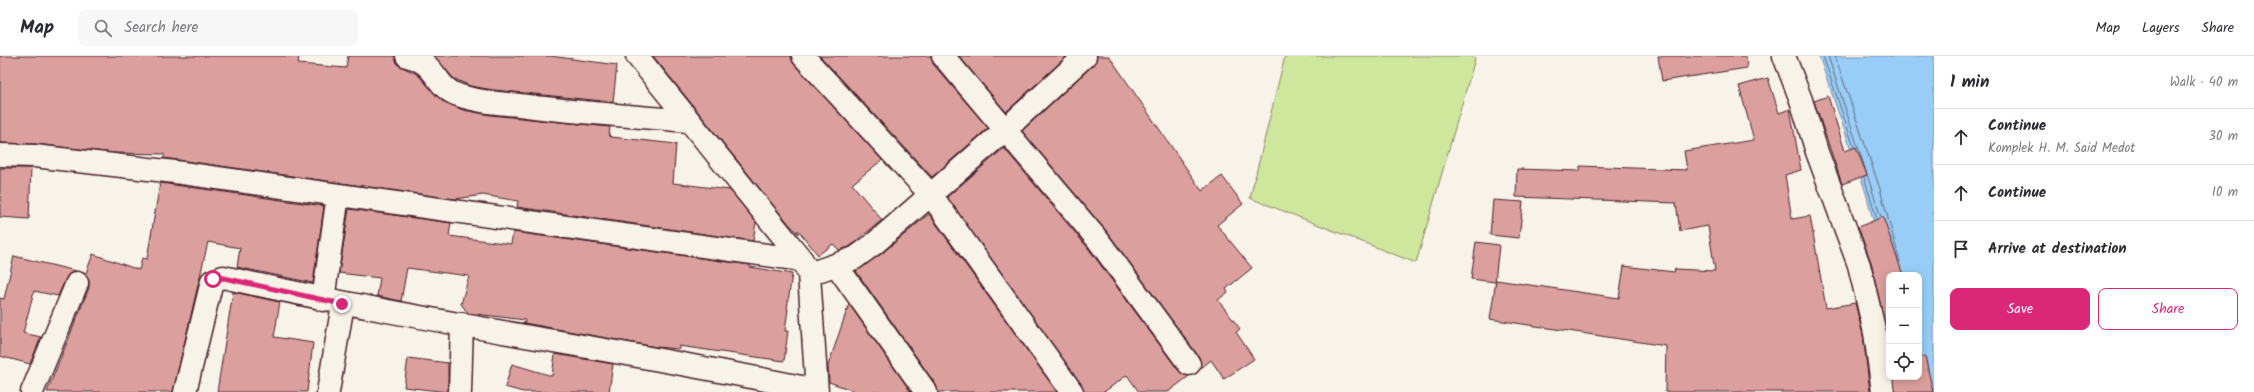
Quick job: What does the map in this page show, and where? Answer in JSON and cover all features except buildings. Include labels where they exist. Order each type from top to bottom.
[{"type":"street","points":[[406,56],[416,58],[433,70],[443,86],[450,91],[480,100],[563,111],[687,121]]},
{"type":"street","points":[[185,392],[213,279],[224,278],[333,302],[462,324],[747,384],[816,391],[805,267],[687,121],[637,56]]},
{"type":"street","points":[[804,56],[931,195],[1072,392]]},
{"type":"street","points":[[943,56],[1098,240],[1190,364]]},
{"type":"street","points":[[0,155],[34,156],[176,172],[338,195],[805,267],[837,266],[854,258],[874,244],[1006,129],[1085,56]]},
{"type":"street","points":[[1784,56],[1802,100],[1818,152],[1863,278],[1875,334],[1883,392]]},
{"type":"street","points":[[328,392],[338,195]]},
{"type":"street","points":[[837,266],[926,392]]},
{"type":"street","points":[[32,392],[77,283]]},
{"type":"street","points":[[460,392],[462,324]]},
{"type":"green space","points":[[1285,56],[1471,56],[1475,59],[1416,263],[1250,198]]},
{"type":"water","points":[[1819,56],[1934,56],[1934,392],[1919,392],[1919,380],[1922,380],[1922,272],[1887,272],[1866,193]]},
{"type":"route","points":[[213,279],[224,278],[342,304]]}]
